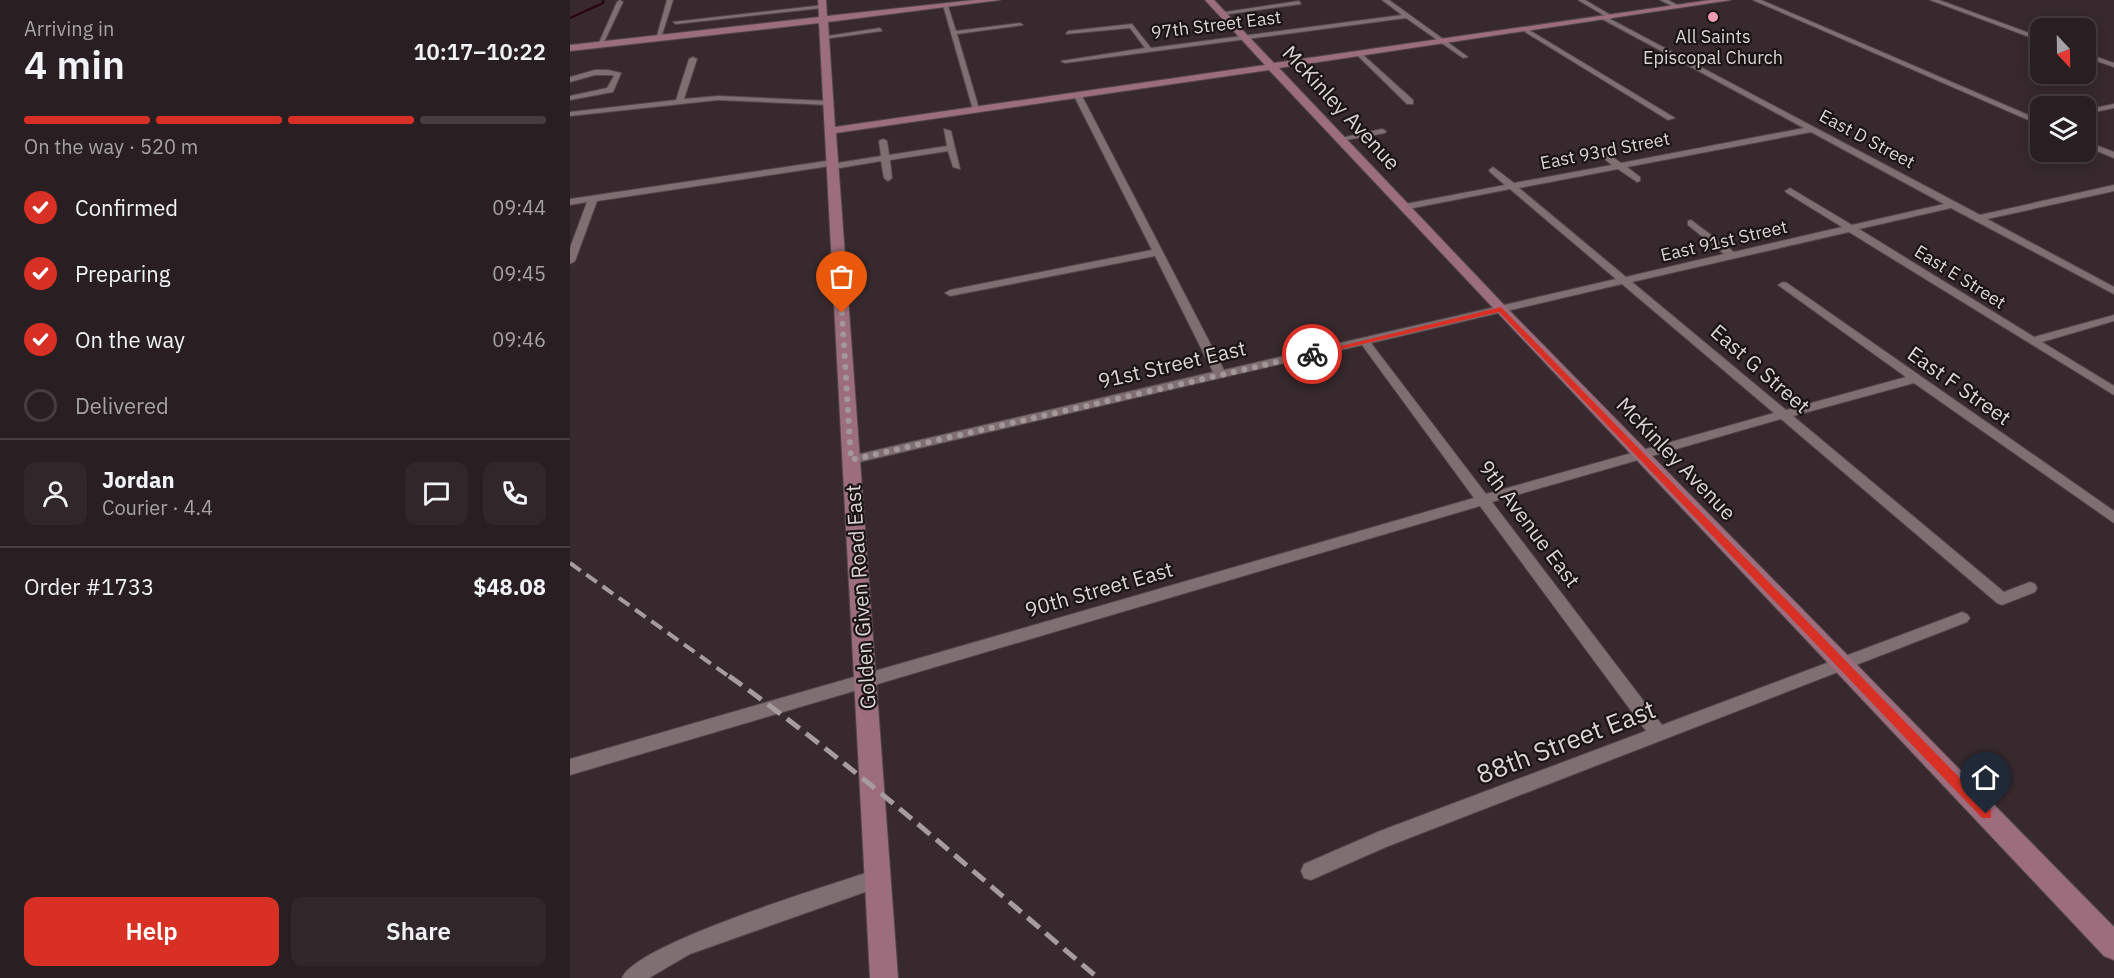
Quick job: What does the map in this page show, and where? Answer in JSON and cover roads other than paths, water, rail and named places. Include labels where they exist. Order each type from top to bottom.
[{"type":"street","points":[[658,38],[670,0]]},
{"type":"street","points":[[676,22],[823,9],[945,6],[996,0]]},
{"type":"street","name":"McKinley Avenue","points":[[1209,0],[1501,310],[2114,946]]},
{"type":"street","points":[[1385,0],[1465,57]]},
{"type":"street","name":"East D Street","points":[[1581,0],[1608,17],[2114,291]]},
{"type":"street","points":[[1663,0],[1678,7]]},
{"type":"street","points":[[830,131],[1727,0]]},
{"type":"street","points":[[1756,0],[2030,119]]},
{"type":"street","points":[[1933,0],[2030,35]]},
{"type":"street","points":[[600,44],[620,2]]},
{"type":"street","points":[[1222,13],[1299,3]]},
{"type":"street","points":[[945,6],[977,110]]},
{"type":"street","points":[[570,48],[712,32],[823,9]]},
{"type":"street","name":"Golden Given Road East","points":[[823,9],[884,978]]},
{"type":"street","name":"97th Street East","points":[[1065,61],[1407,16]]},
{"type":"street","points":[[712,32],[716,18]]},
{"type":"street","points":[[953,33],[1020,25]]},
{"type":"street","points":[[1068,33],[1132,26],[1149,49]]},
{"type":"street","points":[[824,37],[880,30]]},
{"type":"street","points":[[1527,31],[1671,118]]},
{"type":"street","points":[[1359,54],[1410,102]]},
{"type":"street","points":[[680,100],[693,59]]},
{"type":"street","points":[[2096,59],[2114,65]]},
{"type":"street","points":[[570,98],[602,93],[614,87],[618,75],[616,73],[573,78]]},
{"type":"street","points":[[1078,96],[1220,374]]},
{"type":"street","points":[[570,114],[680,100],[740,98],[828,103]]},
{"type":"street","points":[[2096,110],[2114,106]]},
{"type":"street","name":"East 93rd Street","points":[[1403,207],[1814,129]]},
{"type":"street","points":[[947,131],[957,167]]},
{"type":"street","points":[[1340,139],[1382,131]]},
{"type":"street","points":[[884,141],[888,177]]},
{"type":"street","points":[[570,202],[952,148]]},
{"type":"street","points":[[2096,148],[2114,155]]},
{"type":"street","points":[[1601,152],[1637,179]]},
{"type":"street","name":"East G Street","points":[[1494,170],[2002,599],[2030,588]]},
{"type":"street","points":[[1981,218],[2114,188]]},
{"type":"street","name":"East E Street","points":[[1790,191],[2114,391]]},
{"type":"street","points":[[570,261],[593,199]]},
{"type":"street","name":"East 91st Street","points":[[1501,310],[1955,204]]},
{"type":"street","points":[[1691,223],[1732,256]]},
{"type":"street","points":[[950,293],[1159,252]]},
{"type":"street","name":"East F Street","points":[[1783,285],[2114,518]]},
{"type":"street","name":"91st Street East","points":[[851,460],[1501,310]]},
{"type":"street","points":[[2033,341],[2114,318]]},
{"type":"street","name":"9th Avenue East","points":[[1365,342],[1658,733]]},
{"type":"street","name":"90th Street East","points":[[570,767],[866,678],[1486,501],[1640,454],[1914,379]]},
{"type":"street","name":"88th Street East","points":[[1311,871],[1380,840],[1962,618]]},
{"type":"street","points":[[632,978],[648,966],[686,946],[878,878]]},
{"type":"waterway","points":[[570,18],[603,3],[603,0]]},
{"type":"railway","points":[[570,563],[731,678]]},
{"type":"railway","points":[[729,676],[871,785],[1098,978]]},
{"type":"place","name":"All Saints Episcopal Church","points":[[1713,17]]}]
